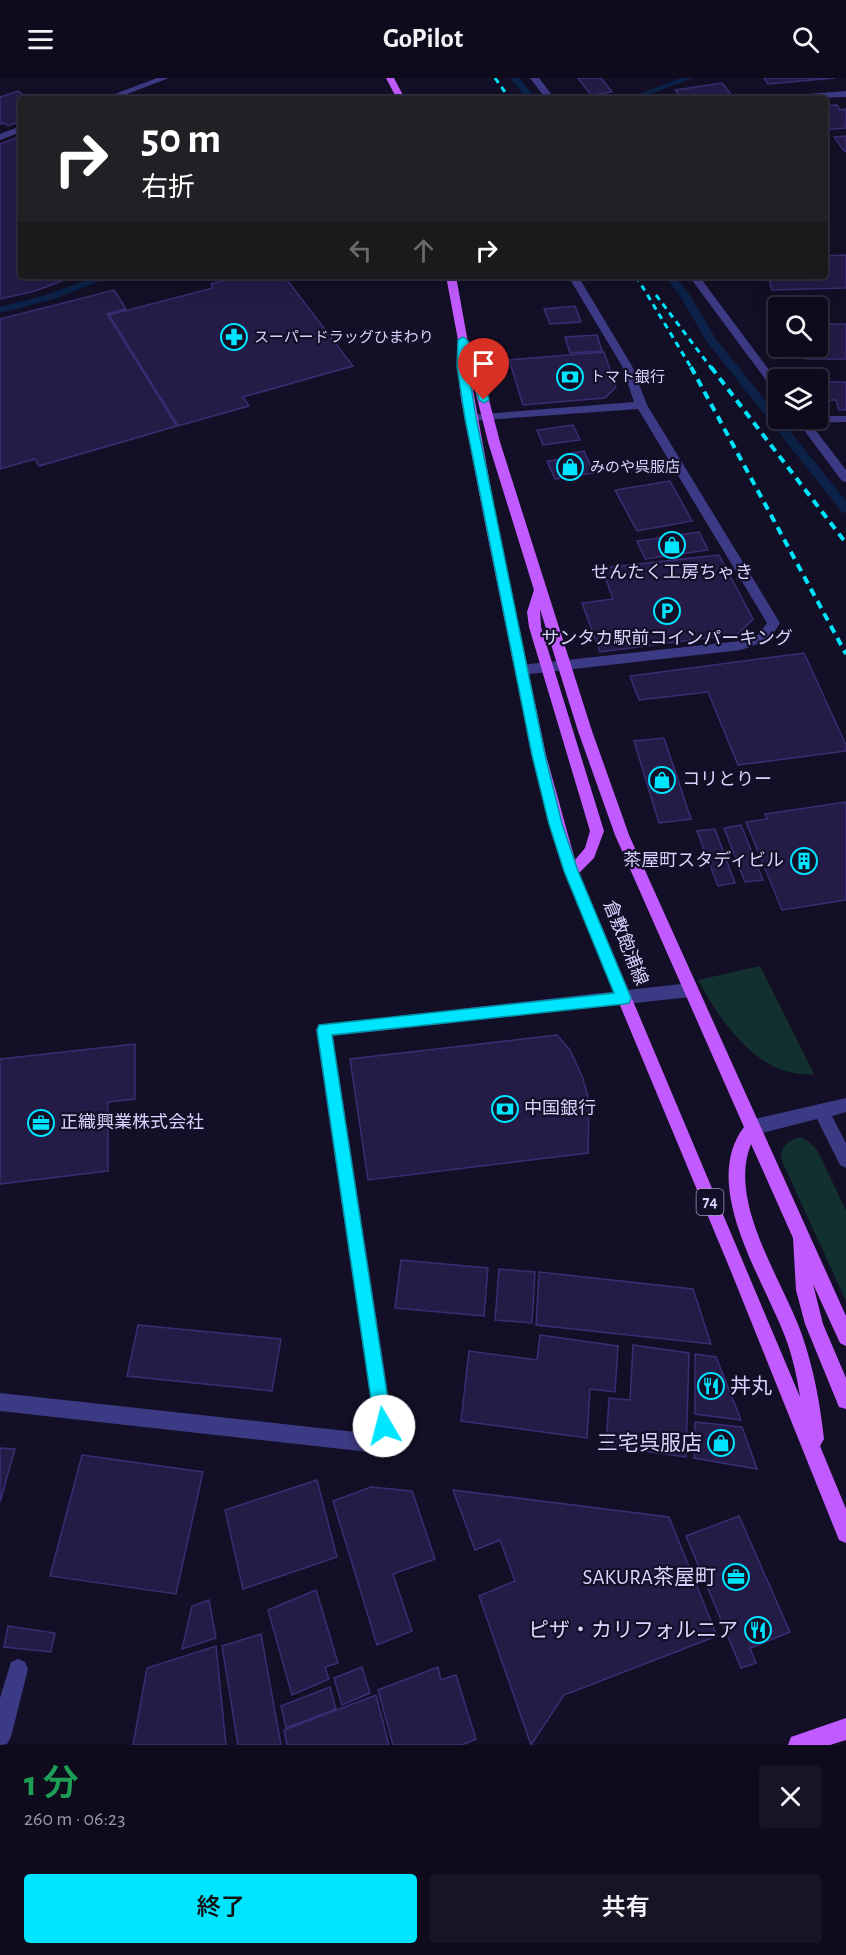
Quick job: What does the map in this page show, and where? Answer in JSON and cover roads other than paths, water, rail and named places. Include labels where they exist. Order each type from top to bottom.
[{"type":"main road","points":[[390,78],[399,96]]},
{"type":"main road","name":"倉敷飽浦線","points":[[452,279],[463,340],[462,366],[471,418],[521,670],[556,824],[571,871],[846,1533]]},
{"type":"main road","name":"倉敷飽浦線","points":[[463,340],[475,366],[488,417],[585,732],[622,835],[846,1337]]},
{"type":"main road","points":[[541,588],[533,612],[535,627],[597,831],[594,848],[584,863],[571,871]]},
{"type":"main road","points":[[754,1127],[745,1139],[737,1158],[739,1195],[750,1238],[793,1334],[807,1379],[818,1462]]},
{"type":"main road","points":[[798,1226],[805,1290],[814,1324],[846,1400]]},
{"type":"main road","points":[[798,1745],[846,1729]]},
{"type":"street","points":[[114,96],[165,78]]},
{"type":"street","points":[[534,78],[549,96]]},
{"type":"street","points":[[821,96],[846,94]]},
{"type":"street","points":[[0,137],[18,130]]},
{"type":"street","points":[[521,670],[741,645],[764,637],[774,623],[640,405],[627,366],[575,279]]},
{"type":"street","points":[[696,279],[768,376]]},
{"type":"street","points":[[471,418],[640,405]]},
{"type":"street","points":[[828,419],[846,419]]},
{"type":"street","points":[[809,429],[846,478]]},
{"type":"street","points":[[0,1402],[369,1443],[384,1426],[324,1030],[690,990]]},
{"type":"street","points":[[754,1127],[846,1105]]},
{"type":"street","points":[[821,1110],[846,1160]]},
{"type":"street","points":[[0,1737],[18,1669]]},
{"type":"waterway","points":[[514,78],[529,96]]},
{"type":"waterway","points":[[638,96],[689,78]]},
{"type":"waterway","points":[[0,310],[50,297],[100,279]]},
{"type":"waterway","points":[[672,279],[685,295],[711,340],[846,509]]},
{"type":"railway","points":[[495,78],[508,96]]},
{"type":"railway","points":[[638,279],[692,369]]},
{"type":"railway","points":[[656,295],[712,369]]},
{"type":"railway","points":[[691,367],[846,654]]},
{"type":"railway","points":[[711,367],[846,543]]},
{"type":"place","name":"スーパードラッグひまわり","points":[[234,337]]},
{"type":"place","name":"トマト銀行","points":[[570,377]]},
{"type":"place","name":"みのや呉服店","points":[[570,467]]},
{"type":"place","name":"せんたく工房ちゃき","points":[[672,545]]},
{"type":"place","name":"サンタカ駅前コインパーキング","points":[[667,611]]},
{"type":"place","name":"コリとりー","points":[[662,780]]},
{"type":"place","name":"茶屋町スタディビル","points":[[804,861]]},
{"type":"place","name":"中国銀行","points":[[505,1109]]},
{"type":"place","name":"正織興業株式会社","points":[[41,1123]]},
{"type":"place","name":"丼丸","points":[[711,1386]]},
{"type":"place","name":"三宅呉服店","points":[[721,1443]]},
{"type":"place","name":"SAKURA茶屋町","points":[[736,1577]]},
{"type":"place","name":"ピザ・カリフォルニア","points":[[758,1630]]}]
